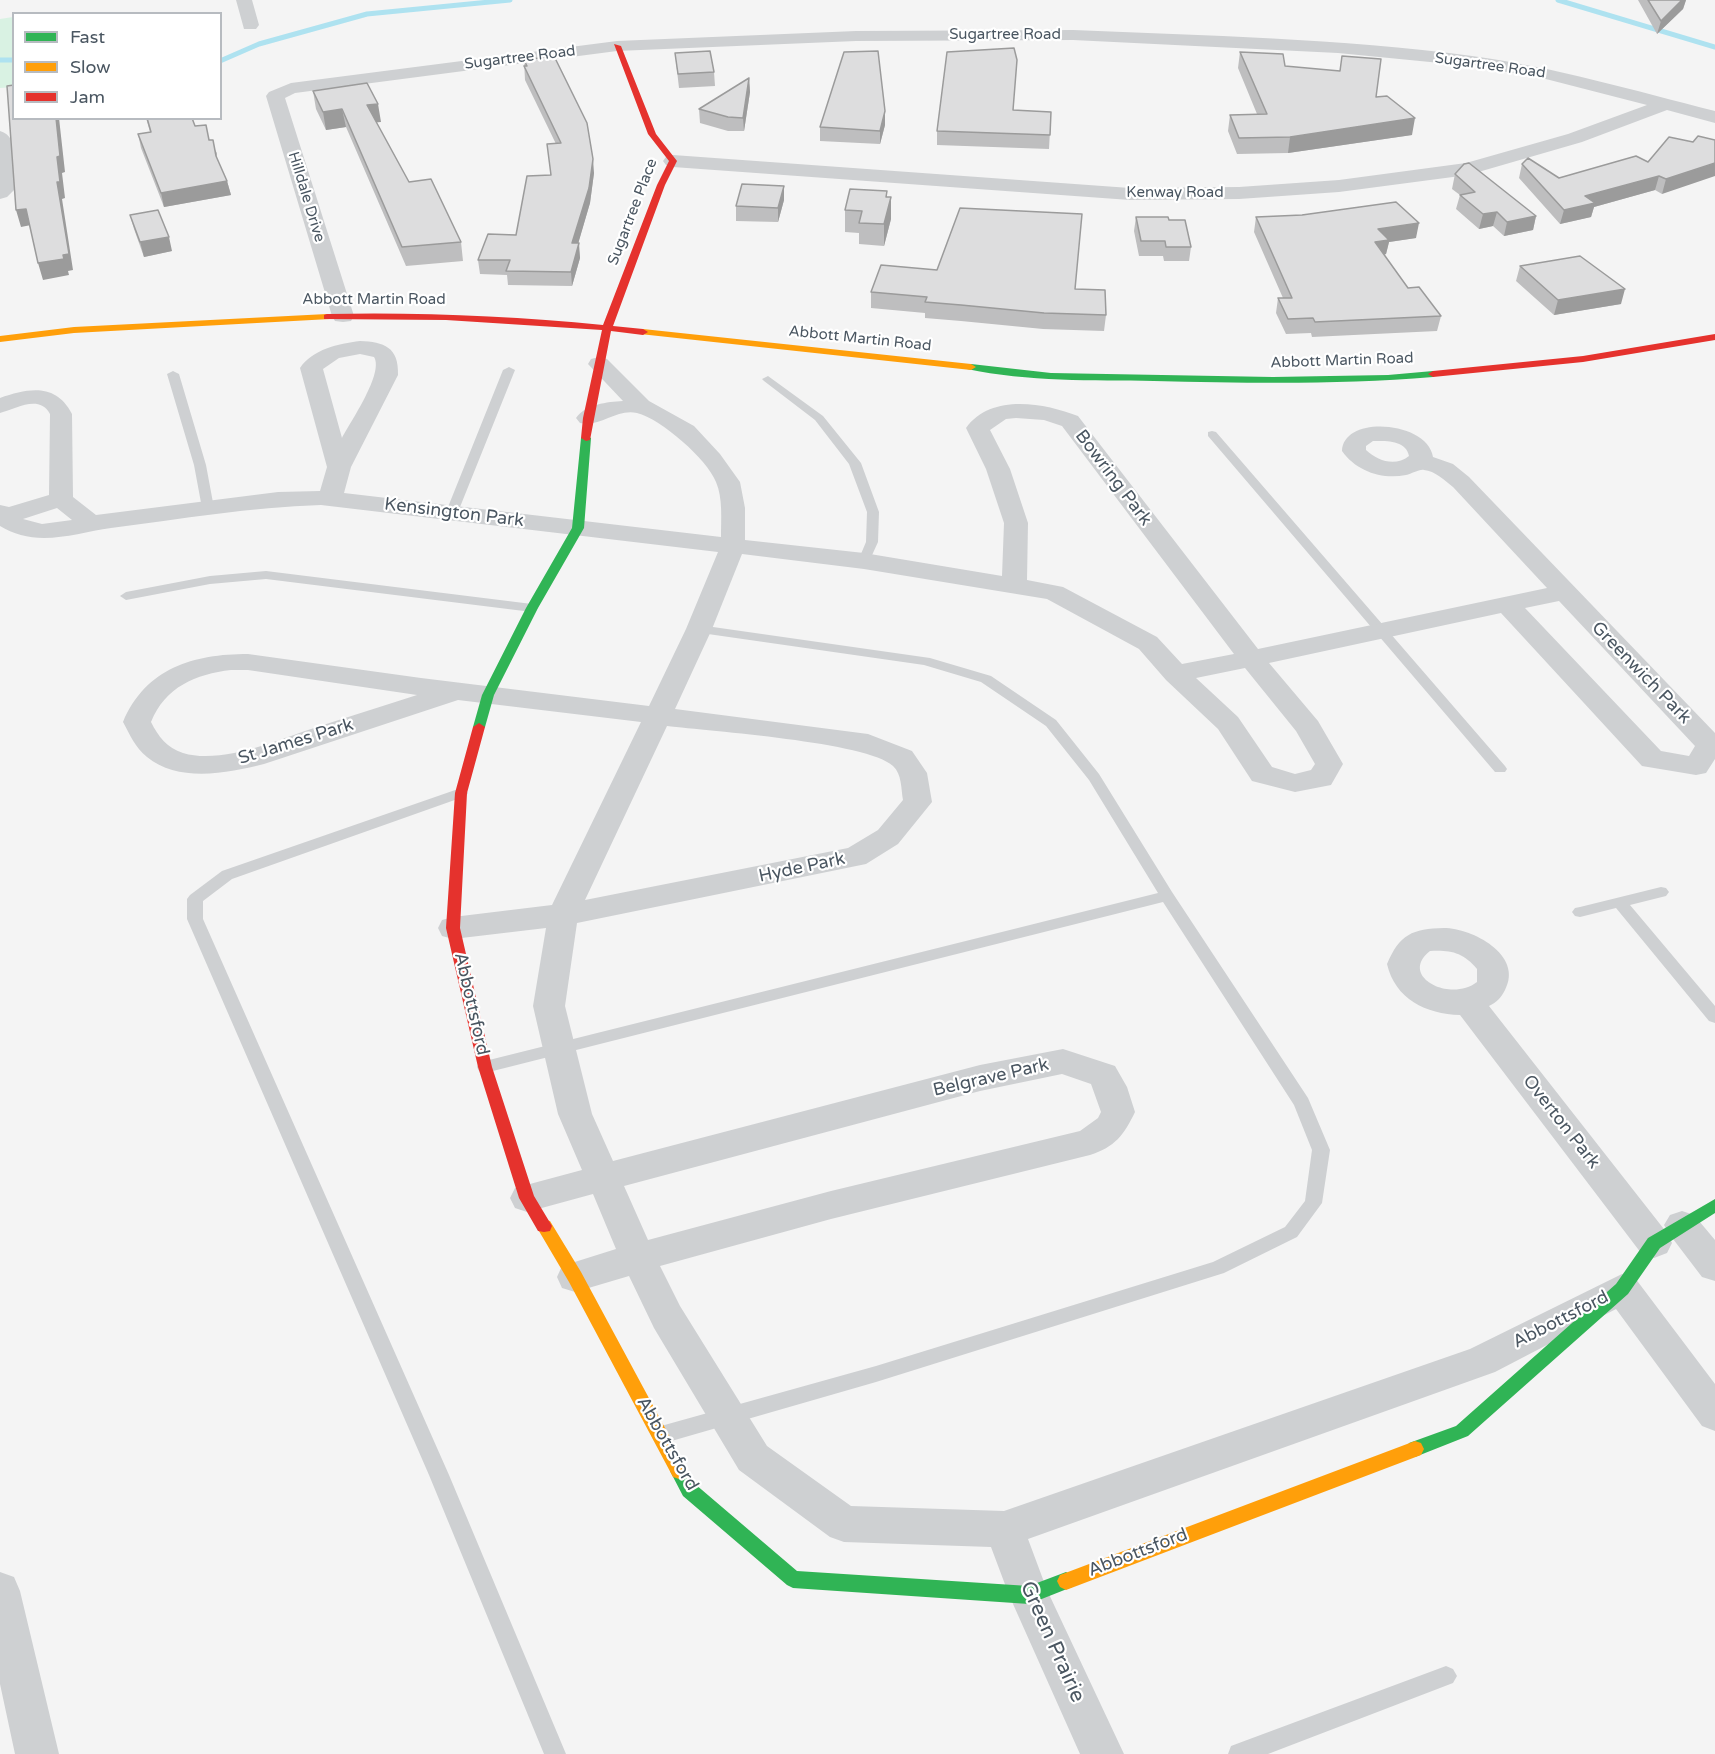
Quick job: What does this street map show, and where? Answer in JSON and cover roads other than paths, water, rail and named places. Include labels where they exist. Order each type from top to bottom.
[{"type":"street","points":[[244,0],[250,25]]},
{"type":"street","name":"Sugartree Road","points":[[291,88],[616,46],[915,35],[1073,35],[1338,48],[1471,61],[1543,73],[1715,117]]},
{"type":"street","name":"Sugartree Place","points":[[607,328],[661,185],[673,161],[652,134],[616,46]]},
{"type":"street","name":"Hilldale Drive","points":[[291,88],[274,96],[342,315]]},
{"type":"street","name":"Kenway Road","points":[[673,161],[1130,194],[1239,193],[1339,186],[1468,169],[1575,138],[1667,104]]},
{"type":"street","points":[[0,193],[4,190],[1,150]]},
{"type":"street","name":"Abbott Martin Road","points":[[0,339],[148,324],[342,315],[444,316],[607,328],[1051,376],[1273,380],[1388,378],[1480,370],[1583,359],[1715,337]]},
{"type":"street","name":"Abbottsford","points":[[607,328],[588,418],[578,528],[532,608],[488,695],[461,794],[453,928],[485,1067],[527,1198],[575,1277],[689,1490],[793,1579],[1029,1594],[1462,1431],[1622,1289],[1668,1234],[1715,1204]]},
{"type":"street","points":[[330,499],[339,467],[387,375],[390,364],[386,356],[373,348],[349,348],[331,352],[318,359],[311,368],[339,467]]},
{"type":"street","name":"Abbottsford","points":[[598,364],[641,406],[686,431],[712,459],[728,482],[733,508],[734,545],[699,629],[563,915],[549,1006],[575,1114],[638,1258],[667,1317],[753,1458],[844,1524],[1004,1529],[1482,1361],[1622,1289]]},
{"type":"street","points":[[0,406],[38,396],[54,401],[59,407],[62,414],[61,500],[91,523]]},
{"type":"street","points":[[588,418],[607,409],[641,406]]},
{"type":"street","name":"Bowring Park","points":[[578,528],[864,561],[1054,592],[1148,643],[1176,674],[1228,723],[1262,774],[1295,783],[1321,778],[1329,764],[1308,727],[1251,658],[1070,421],[1053,413],[1025,412],[998,415],[978,428],[998,469],[1016,523],[1014,585]]},
{"type":"street","name":"Greenwich Park","points":[[1420,460],[1445,469],[1461,482],[1710,745],[1696,766],[1652,759],[1506,603]]},
{"type":"street","name":"Kensington Park","points":[[2,515],[20,526],[38,532],[278,499],[330,499],[578,528]]},
{"type":"street","name":"Kensington Park","points":[[2,515],[61,500]]},
{"type":"street","points":[[1176,674],[1564,592]]},
{"type":"street","name":"St James Park","points":[[458,691],[254,757],[224,764],[178,762],[162,755],[149,745],[137,722],[141,709],[152,694],[168,682],[186,672],[228,661],[248,662],[488,695]]},
{"type":"street","name":"Hyde Park","points":[[453,928],[563,915],[856,857],[888,837],[918,802],[913,773],[902,758],[858,740],[488,695]]},
{"type":"street","name":"Overton Park","points":[[1468,1002],[1668,1234],[1715,1266]]},
{"type":"street","name":"Belgrave Park","points":[[527,1198],[980,1078],[1063,1061],[1103,1075],[1110,1087],[1118,1112],[1111,1127],[1090,1142],[919,1182],[575,1277]]},
{"type":"street","points":[[1622,1289],[1715,1414]]},
{"type":"street","name":"Green Prairie","points":[[1004,1529],[1029,1594],[1102,1754]]},
{"type":"street","points":[[0,1591],[37,1754]]},
{"type":"lane","points":[[452,513],[509,370]]},
{"type":"lane","points":[[173,374],[200,465],[208,508]]},
{"type":"lane","points":[[768,379],[819,418],[855,464],[873,512],[872,542],[864,561]]},
{"type":"lane","points":[[1212,434],[1500,769]]},
{"type":"lane","points":[[126,596],[210,580],[266,575],[532,608]]},
{"type":"lane","points":[[661,1435],[876,1374],[1218,1268],[1291,1232],[1313,1203],[1321,1150],[1302,1103],[1167,896],[1094,777],[1051,723],[986,680],[925,661],[699,629]]},
{"type":"lane","points":[[461,794],[227,875],[195,899],[195,919],[439,1475],[555,1754]]},
{"type":"lane","points":[[1580,912],[1661,892]]},
{"type":"lane","points":[[485,1067],[1167,896]]},
{"type":"lane","points":[[1619,902],[1715,1017]]},
{"type":"lane","points":[[1239,1754],[1446,1676]]},
{"type":"waterway","points":[[222,60],[259,44],[367,14],[510,0]]},
{"type":"waterway","points":[[1558,0],[1715,47]]},
{"type":"waterway","points":[[0,60],[12,60]]}]
